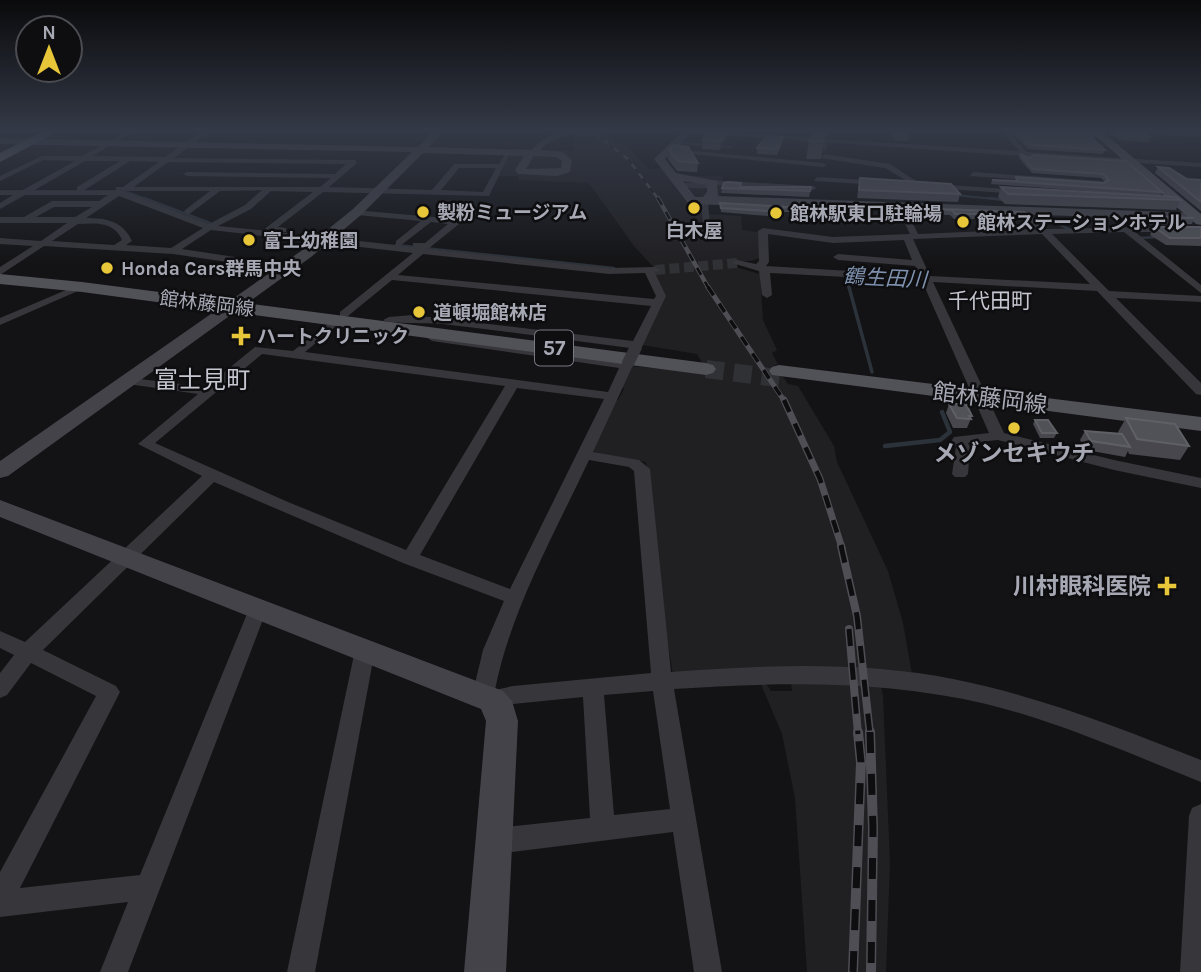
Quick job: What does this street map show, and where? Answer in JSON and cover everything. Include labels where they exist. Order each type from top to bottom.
[{"type":"main road","points":[[1145,175],[1173,202],[1200,221]]},
{"type":"main road","name":"館林藤岡線","points":[[0,273],[92,281],[237,304]]},
{"type":"main road","name":"館林藤岡線","points":[[0,279],[237,304],[704,365]]},
{"type":"main road","name":"館林藤岡線","points":[[782,375],[1201,424]]},
{"type":"main road","name":"館林藤岡線","points":[[982,400],[1201,432]]},
{"type":"street","points":[[0,206],[54,175]]},
{"type":"street","points":[[80,189],[102,175]]},
{"type":"street","points":[[0,273],[145,175]]},
{"type":"street","points":[[165,189],[185,175]]},
{"type":"street","points":[[338,175],[323,190],[270,229],[421,251],[495,273],[657,303]]},
{"type":"street","points":[[0,471],[288,268],[357,212],[395,175]]},
{"type":"street","points":[[435,192],[449,175]]},
{"type":"street","points":[[0,191],[268,188],[486,194],[496,175]]},
{"type":"street","points":[[673,175],[728,201],[1024,211],[1064,208],[1200,221]]},
{"type":"street","points":[[812,204],[810,195],[818,175]]},
{"type":"street","points":[[902,175],[917,185]]},
{"type":"street","points":[[985,175],[1042,182],[1101,183]]},
{"type":"street","points":[[1038,175],[1042,182]]},
{"type":"street","points":[[685,183],[690,198],[709,191],[815,183],[917,185],[1036,193]]},
{"type":"street","points":[[173,251],[248,206],[268,188]]},
{"type":"street","points":[[188,212],[217,189]]},
{"type":"street","points":[[27,191],[124,190],[219,223]]},
{"type":"street","points":[[124,190],[209,227],[427,246],[456,222],[357,212]]},
{"type":"street","points":[[707,224],[709,191]]},
{"type":"street","points":[[26,220],[52,204],[103,204]]},
{"type":"street","points":[[901,207],[925,280],[998,436]]},
{"type":"street","points":[[1024,211],[1201,391]]},
{"type":"street","points":[[399,243],[429,219]]},
{"type":"street","points":[[0,220],[78,220],[117,225],[125,232],[127,241],[117,247]]},
{"type":"street","points":[[767,295],[763,270],[763,232],[832,240],[1125,229],[1200,221]]},
{"type":"street","points":[[1125,229],[1201,290]]},
{"type":"street","points":[[0,241],[173,251],[288,268]]},
{"type":"street","points":[[296,355],[421,251]]},
{"type":"street","points":[[838,257],[919,263]]},
{"type":"street","points":[[891,262],[896,277]]},
{"type":"street","points":[[737,263],[763,270],[1201,299]]},
{"type":"street","points":[[391,277],[652,270],[661,293],[515,598],[493,650],[488,698]]},
{"type":"street","points":[[2,320],[82,287]]},
{"type":"street","points":[[628,364],[455,342],[393,331],[387,323],[412,318],[636,346]]},
{"type":"street","points":[[515,598],[409,559],[145,444],[259,350],[611,396]]},
{"type":"street","points":[[128,380],[207,391]]},
{"type":"street","points":[[409,559],[514,382]]},
{"type":"street","points":[[960,474],[963,447],[959,440],[998,436],[1201,483]]},
{"type":"street","points":[[585,455],[634,463],[642,469],[662,682],[708,972]]},
{"type":"street","points":[[0,689],[28,652],[212,475]]},
{"type":"street","points":[[0,508],[125,559],[488,698],[501,711],[502,721],[485,972]]},
{"type":"street","points":[[114,972],[258,609]]},
{"type":"street","points":[[0,639],[109,692],[0,902]]},
{"type":"street","points":[[301,972],[365,650]]},
{"type":"street","points":[[488,698],[788,674],[913,682],[1013,703],[1132,743],[1201,771]]},
{"type":"street","points":[[593,688],[603,828]]},
{"type":"street","points":[[1194,972],[1201,816]]},
{"type":"street","points":[[495,841],[684,819]]},
{"type":"street","points":[[0,902],[146,887]]},
{"type":"shaded area","points":[[669,175],[723,176],[720,197],[726,205],[710,205],[706,209],[707,214],[741,216],[742,230],[758,232],[762,257],[751,261],[735,261],[735,267],[760,274],[763,320],[777,350],[772,353],[778,364],[775,365],[788,384],[798,386],[834,446],[837,462],[888,571],[903,623],[912,674],[673,675],[656,568],[646,462],[592,450],[614,401],[618,400],[624,389],[621,385],[631,366],[708,373],[697,354],[642,345],[664,296],[652,272],[657,271],[634,246],[589,183],[518,180],[518,176],[499,176]]},
{"type":"shaded area","points":[[760,682],[765,682],[771,691],[792,691],[791,682],[881,687],[890,863],[886,972],[807,972],[795,798],[782,734]]},
{"type":"building","points":[[1104,175],[1143,175],[1162,192],[992,180],[1018,181],[1016,177],[1103,183],[1109,180]]},
{"type":"building","points":[[1168,175],[1201,180],[1201,202]]},
{"type":"building","points":[[860,178],[951,184],[960,194],[859,190]]},
{"type":"building","points":[[727,182],[741,183],[740,187],[811,187],[810,191],[722,188]]},
{"type":"building","points":[[1001,187],[1176,197],[1180,200],[1008,194]]},
{"type":"building","points":[[720,203],[790,207],[779,208],[781,212],[721,208]]},
{"type":"building","points":[[912,208],[1024,212],[1026,214],[955,214],[952,210]]},
{"type":"building","points":[[1129,215],[1194,218],[1138,219]]},
{"type":"building","points":[[1154,227],[1201,227],[1201,238],[1170,238]]},
{"type":"building","points":[[949,404],[966,404],[971,419],[957,418]]},
{"type":"building","points":[[1126,418],[1175,424],[1189,446],[1137,439]]},
{"type":"building","points":[[1035,420],[1048,420],[1057,433],[1042,433]]},
{"type":"building","points":[[1085,431],[1122,434],[1130,447],[1091,441]]},
{"type":"waterway","name":"鶴生田川","points":[[0,191],[22,191]]},
{"type":"waterway","name":"鶴生田川","points":[[30,191],[116,191]]},
{"type":"waterway","name":"鶴生田川","points":[[124,191],[149,200]]},
{"type":"waterway","points":[[954,195],[1005,200],[989,198]]},
{"type":"waterway","name":"鶴生田川","points":[[144,198],[210,223]]},
{"type":"waterway","points":[[1041,216],[1069,229]]},
{"type":"waterway","points":[[1139,238],[1158,237]]},
{"type":"waterway","name":"鶴生田川","points":[[396,245],[416,247]]},
{"type":"waterway","name":"鶴生田川","points":[[424,248],[614,268]]},
{"type":"waterway","points":[[846,276],[849,289]]},
{"type":"waterway","points":[[849,287],[872,372]]},
{"type":"waterway","points":[[885,446],[940,440],[950,432],[942,412]]},
{"type":"tunnel","points":[[655,270],[737,263]]},
{"type":"tunnel","points":[[706,369],[785,379]]},
{"type":"railway","points":[[640,175],[659,200]]},
{"type":"railway","points":[[658,198],[709,289]]},
{"type":"railway","points":[[708,287],[785,402]]},
{"type":"railway","points":[[785,402],[820,479],[842,548]]},
{"type":"railway","points":[[841,546],[857,616],[870,734]]},
{"type":"railway","points":[[849,629],[858,734]]},
{"type":"railway","points":[[853,972],[861,762],[858,732]]},
{"type":"railway","points":[[870,732],[873,828],[871,972]]},
{"type":"place","name":"白木屋","points":[[694,208]]},
{"type":"place","name":"製粉ミュージアム","points":[[423,212]]},
{"type":"place","name":"館林駅東口駐輪場","points":[[776,213]]},
{"type":"place","name":"館林ステーションホテル","points":[[963,222]]},
{"type":"place","name":"富士幼稚園","points":[[249,240]]},
{"type":"place","name":"Honda Cars群馬中央","points":[[107,268]]},
{"type":"place","name":"道頓堀館林店","points":[[419,312]]},
{"type":"place","name":"ハートクリニック","points":[[241,336]]},
{"type":"place","name":"メゾンセキウチ","points":[[1014,428]]},
{"type":"place","name":"川村眼科医院","points":[[1167,586]]},
{"type":"district","name":"千代田町","points":[[990,301]]},
{"type":"district","name":"富士見町","points":[[202,380]]}]
